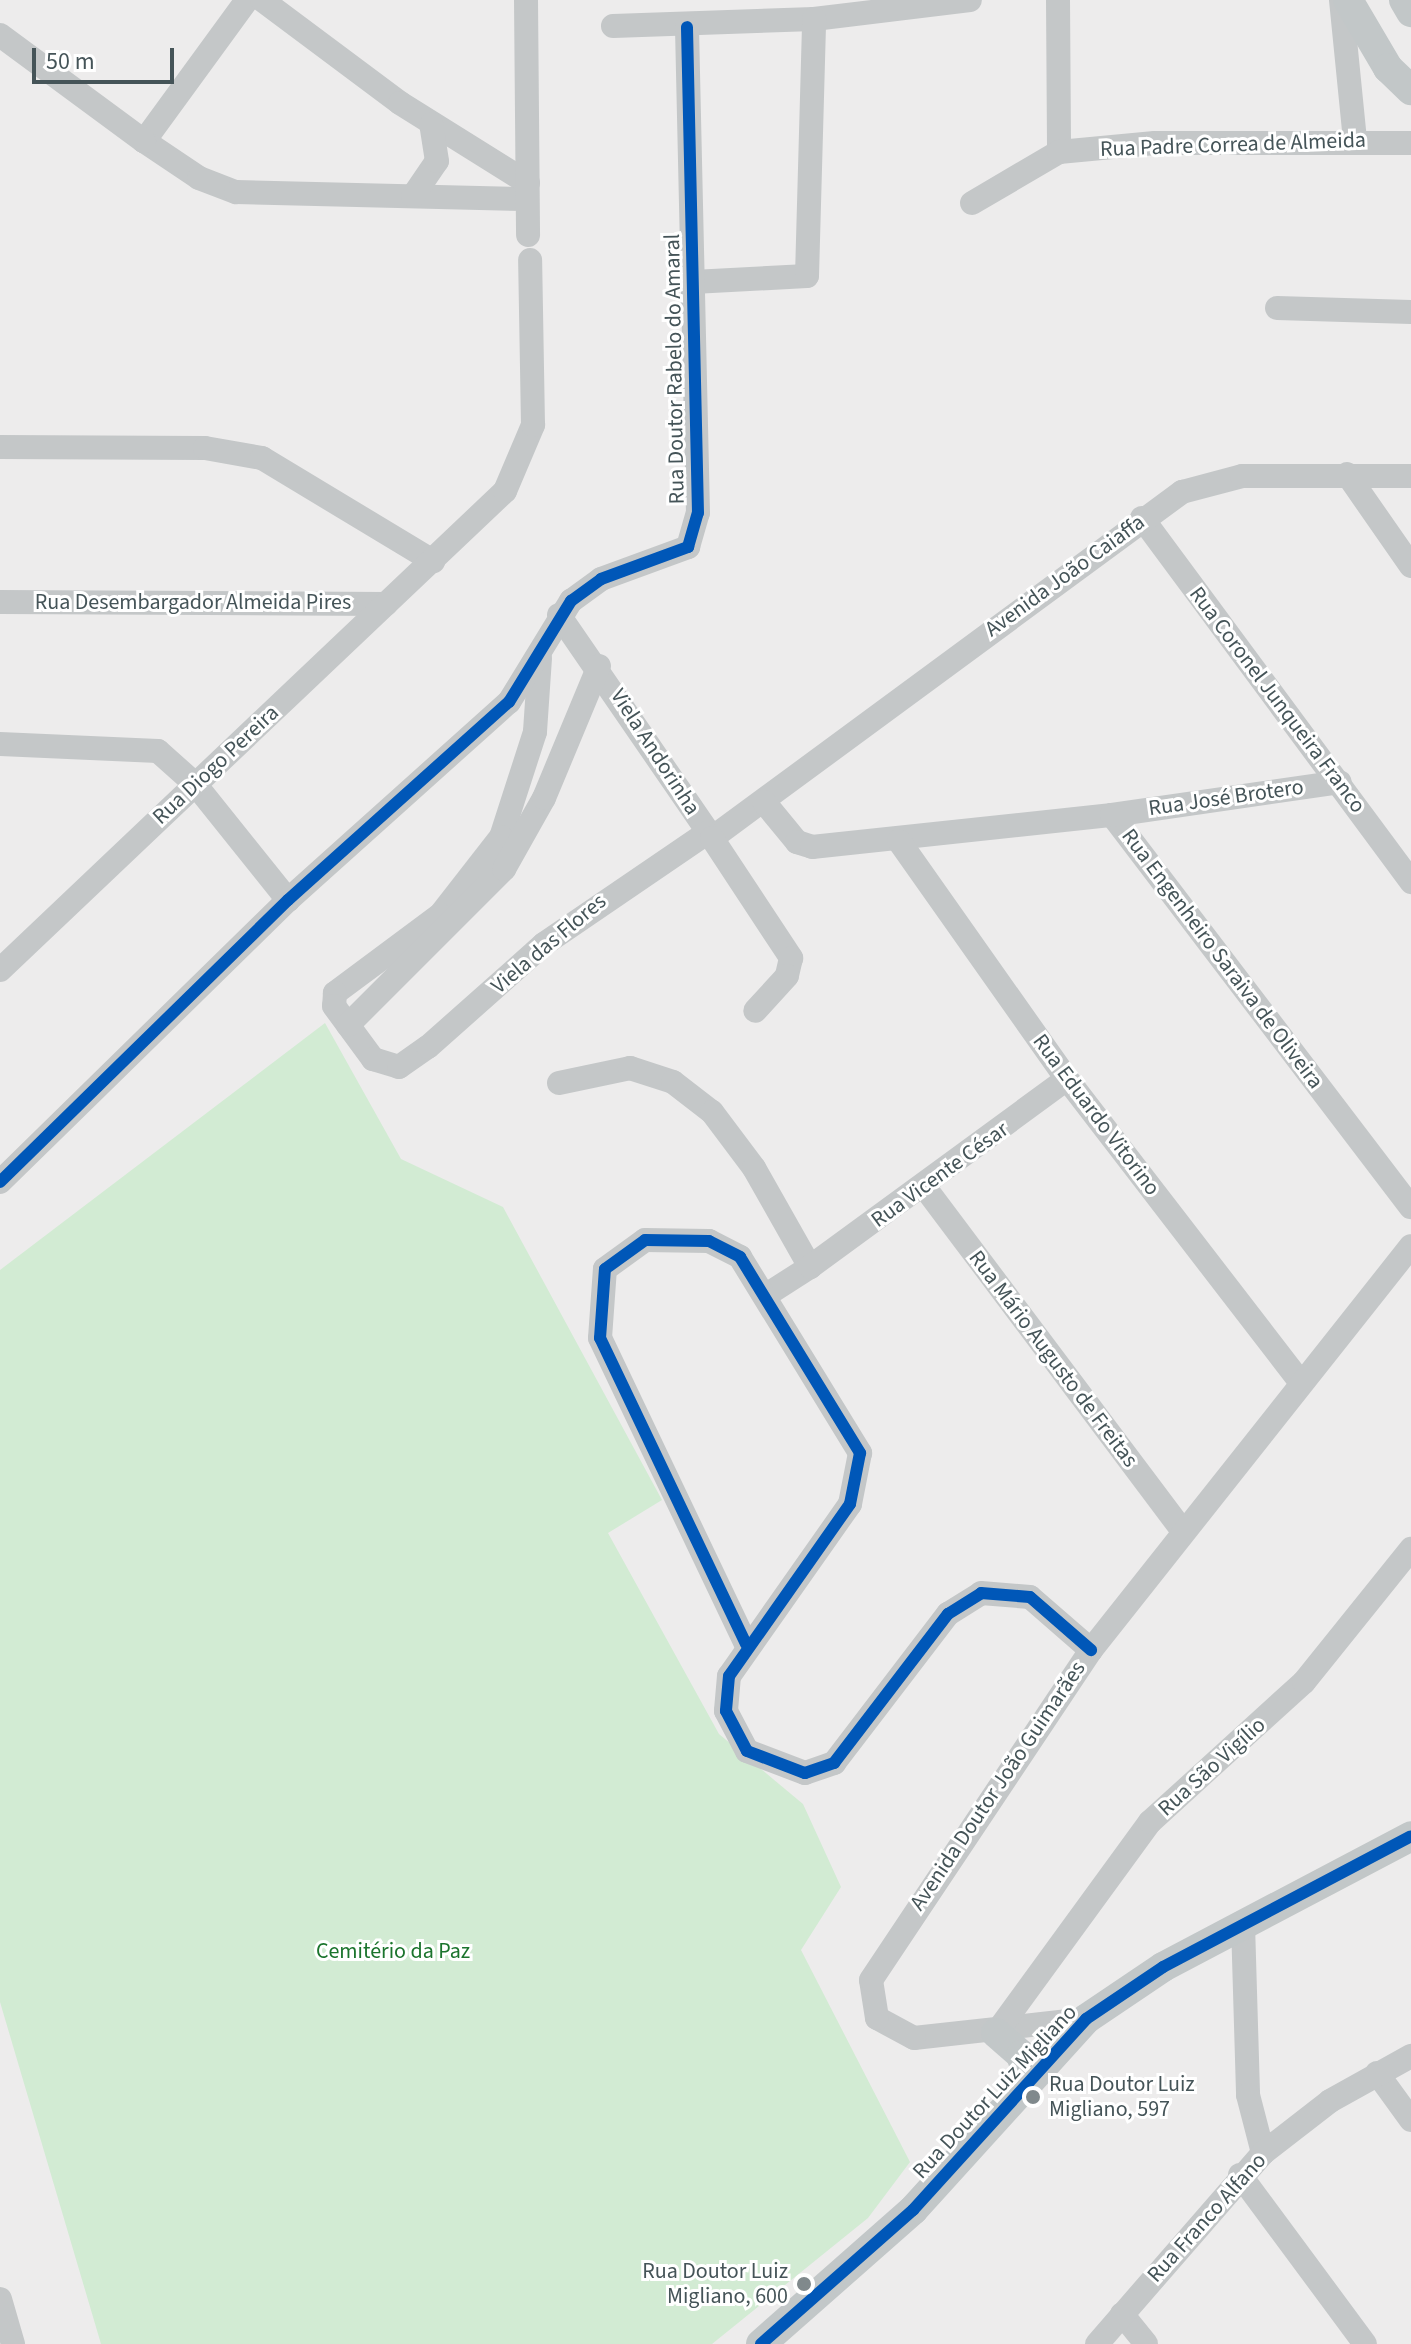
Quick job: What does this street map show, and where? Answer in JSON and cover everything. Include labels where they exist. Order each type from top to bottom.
[{"type":"main road","points":[[1348,0],[1388,68],[1411,90]]},
{"type":"main road","points":[[1404,0],[1411,12]]},
{"type":"main road","name":"Rua Doutor Luiz Migliano","points":[[761,2344],[913,2210],[1029,2078],[1086,2019],[1243,1924],[1409,1836]]},
{"type":"main road","points":[[996,2033],[1021,2055],[1029,2078]]},
{"type":"street","points":[[144,141],[247,0]]},
{"type":"street","points":[[262,0],[528,191]]},
{"type":"street","points":[[526,0],[528,235]]},
{"type":"street","points":[[613,26],[687,27],[814,19],[884,6],[970,0]]},
{"type":"street","points":[[1058,0],[1059,152]]},
{"type":"street","points":[[1341,0],[1355,140]]},
{"type":"street","points":[[693,282],[794,282],[810,271],[814,19]]},
{"type":"street","name":"Rua Doutor Rabelo do Amaral","points":[[0,1182],[288,900],[456,754],[509,702],[540,658],[559,615],[601,579],[671,558],[693,539],[693,282],[687,27]]},
{"type":"street","points":[[0,35],[144,141],[236,192],[413,196],[528,191]]},
{"type":"street","points":[[413,196],[437,161],[431,124]]},
{"type":"street","name":"Rua Padre Correa de Almeida","points":[[972,203],[1059,152],[1355,140],[1411,143]]},
{"type":"street","name":"Rua Diogo Pereira","points":[[0,970],[505,491],[533,425],[530,260]]},
{"type":"street","points":[[1277,308],[1411,312]]},
{"type":"street","points":[[0,447],[205,448],[262,458],[433,561]]},
{"type":"street","points":[[1347,474],[1411,566]]},
{"type":"street","name":"Avenida João Caiaffa","points":[[764,802],[1142,518],[1215,479],[1347,474],[1411,476]]},
{"type":"street","name":"Rua Coronel Junqueira Franco","points":[[1142,518],[1411,882]]},
{"type":"street","name":"Rua Desembargador Almeida Pires","points":[[0,602],[386,604]]},
{"type":"street","name":"Viela Andorinha","points":[[559,615],[599,666],[709,836],[764,802]]},
{"type":"street","points":[[540,658],[535,732],[501,837],[440,915],[335,993],[348,1025],[504,869],[544,798],[599,666]]},
{"type":"street","points":[[0,744],[158,751],[195,784],[288,900]]},
{"type":"street","name":"Rua José Brotero","points":[[1112,815],[1340,782]]},
{"type":"street","name":"Rua Engenheiro Saraiva de Oliveira","points":[[764,802],[804,845],[899,841],[1112,815],[1411,1207]]},
{"type":"street","points":[[709,836],[791,958],[787,976],[755,1011]]},
{"type":"street","name":"Viela das Flores","points":[[348,1025],[373,1059],[399,1067],[614,890],[709,836]]},
{"type":"street","name":"Rua Eduardo Vitorino","points":[[899,841],[1067,1079],[1301,1383]]},
{"type":"street","points":[[559,1083],[630,1068],[692,1094],[732,1135],[810,1267]]},
{"type":"street","name":"Rua Vicente César","points":[[768,1294],[926,1189],[1067,1079]]},
{"type":"street","name":"Rua Mário Augusto de Freitas","points":[[926,1189],[1181,1529]]},
{"type":"street","points":[[746,1644],[605,1356],[597,1316],[605,1269],[621,1251],[670,1235],[726,1247],[768,1294],[860,1453],[860,1474],[850,1504],[746,1644],[729,1676],[730,1726],[764,1762],[805,1773],[834,1763],[948,1614],[968,1598],[1003,1591],[1030,1597],[1091,1650]]},
{"type":"street","name":"Avenida Doutor João Guimarães","points":[[1086,2019],[946,2039],[897,2032],[871,2007],[871,1980],[1091,1650],[1181,1529],[1411,1246]]},
{"type":"street","name":"Rua São Vigílio","points":[[996,2033],[1150,1822],[1304,1682],[1411,1549]]},
{"type":"street","points":[[1243,1924],[1248,2095],[1263,2153]]},
{"type":"street","name":"Rua Franco Alfano","points":[[1097,2344],[1240,2175],[1263,2153],[1377,2073],[1411,2056]]},
{"type":"street","points":[[1377,2073],[1411,2120]]},
{"type":"street","points":[[1240,2175],[1365,2344]]},
{"type":"street","points":[[0,2299],[13,2344]]},
{"type":"street","points":[[1122,2314],[1146,2344]]},
{"type":"green space","name":"Cemitério da Paz","points":[[325,1023],[401,1159],[503,1207],[662,1500],[608,1533],[719,1734],[803,1804],[841,1887],[801,1950],[910,2162],[868,2218],[712,2344],[101,2344],[0,2002],[0,1270]]},
{"type":"cycle path","points":[[0,1182],[288,900],[509,702],[571,601],[601,579],[688,547],[698,513],[687,27]]},
{"type":"cycle path","points":[[746,1644],[600,1338],[605,1269],[645,1240],[709,1241],[740,1257],[860,1453],[850,1504],[729,1676],[726,1711],[747,1751],[805,1773],[834,1763],[948,1614],[981,1593],[1030,1597],[1091,1650]]},
{"type":"cycle path","points":[[761,2344],[913,2210],[1086,2019],[1163,1967],[1411,1836]]},
{"type":"place","name":"Rua Doutor Luiz Migliano, 597","points":[[1033,2097]]},
{"type":"place","name":"Rua Doutor Luiz Migliano, 600","points":[[804,2284]]}]
